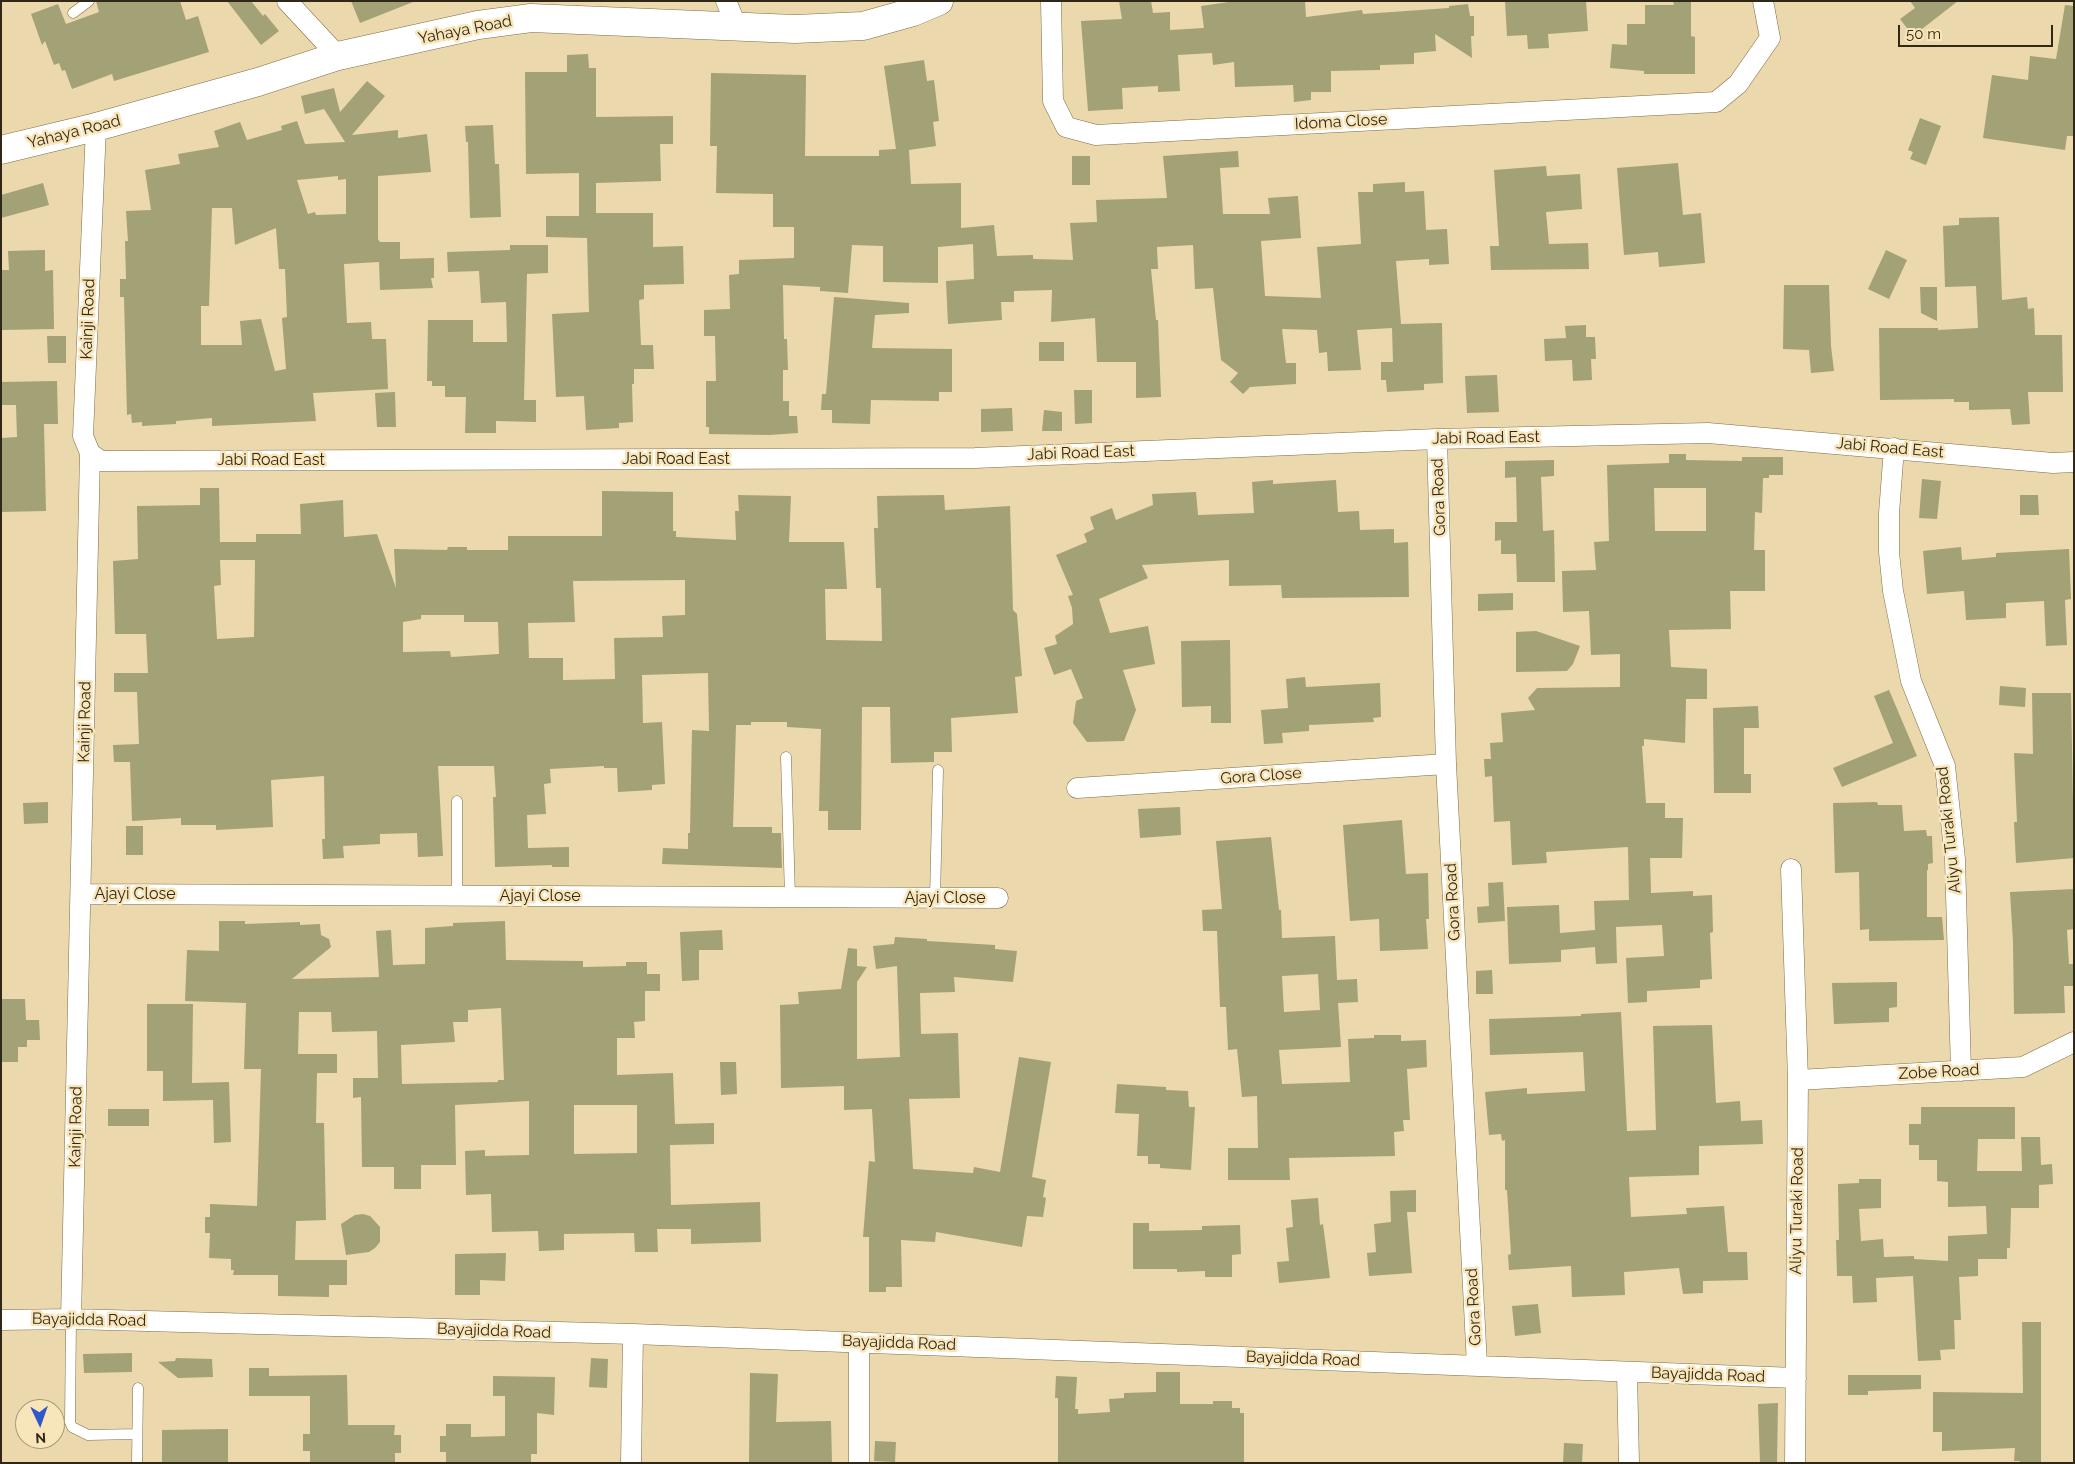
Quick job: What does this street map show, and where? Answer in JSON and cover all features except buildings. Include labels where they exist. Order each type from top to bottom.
[{"type":"street","points":[[287,1],[338,56]]},
{"type":"street","points":[[726,1],[737,27]]},
{"type":"street","name":"Yahaya Road","points":[[1,150],[258,82],[338,56],[478,25],[530,18],[795,29],[863,26],[913,12],[939,1]]},
{"type":"street","name":"Idoma Close","points":[[1051,1],[1053,101],[1066,127],[1096,135],[1716,102],[1738,84],[1770,38],[1764,1]]},
{"type":"street","name":"Kainji Road","points":[[71,1319],[82,894],[90,453],[83,436],[96,126]]},
{"type":"street","name":"Jabi Road East","points":[[90,453],[101,461],[975,458],[1437,439],[1708,433],[2053,463],[2074,462]]},
{"type":"street","name":"Gora Road","points":[[1437,439],[1446,764],[1477,1365]]},
{"type":"street","name":"Aliyu Turaki Road","points":[[1894,448],[1888,513],[1888,552],[1893,591],[1911,681],[1945,766],[1955,858],[1961,1072]]},
{"type":"street","name":"Gora Close","points":[[1077,788],[1446,764]]},
{"type":"street","name":"Aliyu Turaki Road","points":[[1791,868],[1798,1080],[1795,1463]]},
{"type":"street","name":"Ajayi Close","points":[[82,894],[998,898]]},
{"type":"street","name":"Zobe Road","points":[[1798,1080],[1961,1072],[2023,1066],[2074,1042]]},
{"type":"street","name":"Bayajidda Road","points":[[1,1320],[71,1319],[633,1334],[1796,1378]]},
{"type":"street","points":[[631,1463],[633,1334]]},
{"type":"street","points":[[859,1342],[859,1463]]},
{"type":"street","points":[[1626,1373],[1629,1463]]},
{"type":"lane","points":[[73,13],[89,1]]},
{"type":"lane","points":[[786,757],[790,897]]},
{"type":"lane","points":[[935,898],[938,770]]},
{"type":"lane","points":[[457,801],[457,896]]},
{"type":"lane","points":[[71,1319],[70,1422],[72,1427],[88,1435],[137,1434]]},
{"type":"lane","points":[[137,1463],[138,1388]]}]
